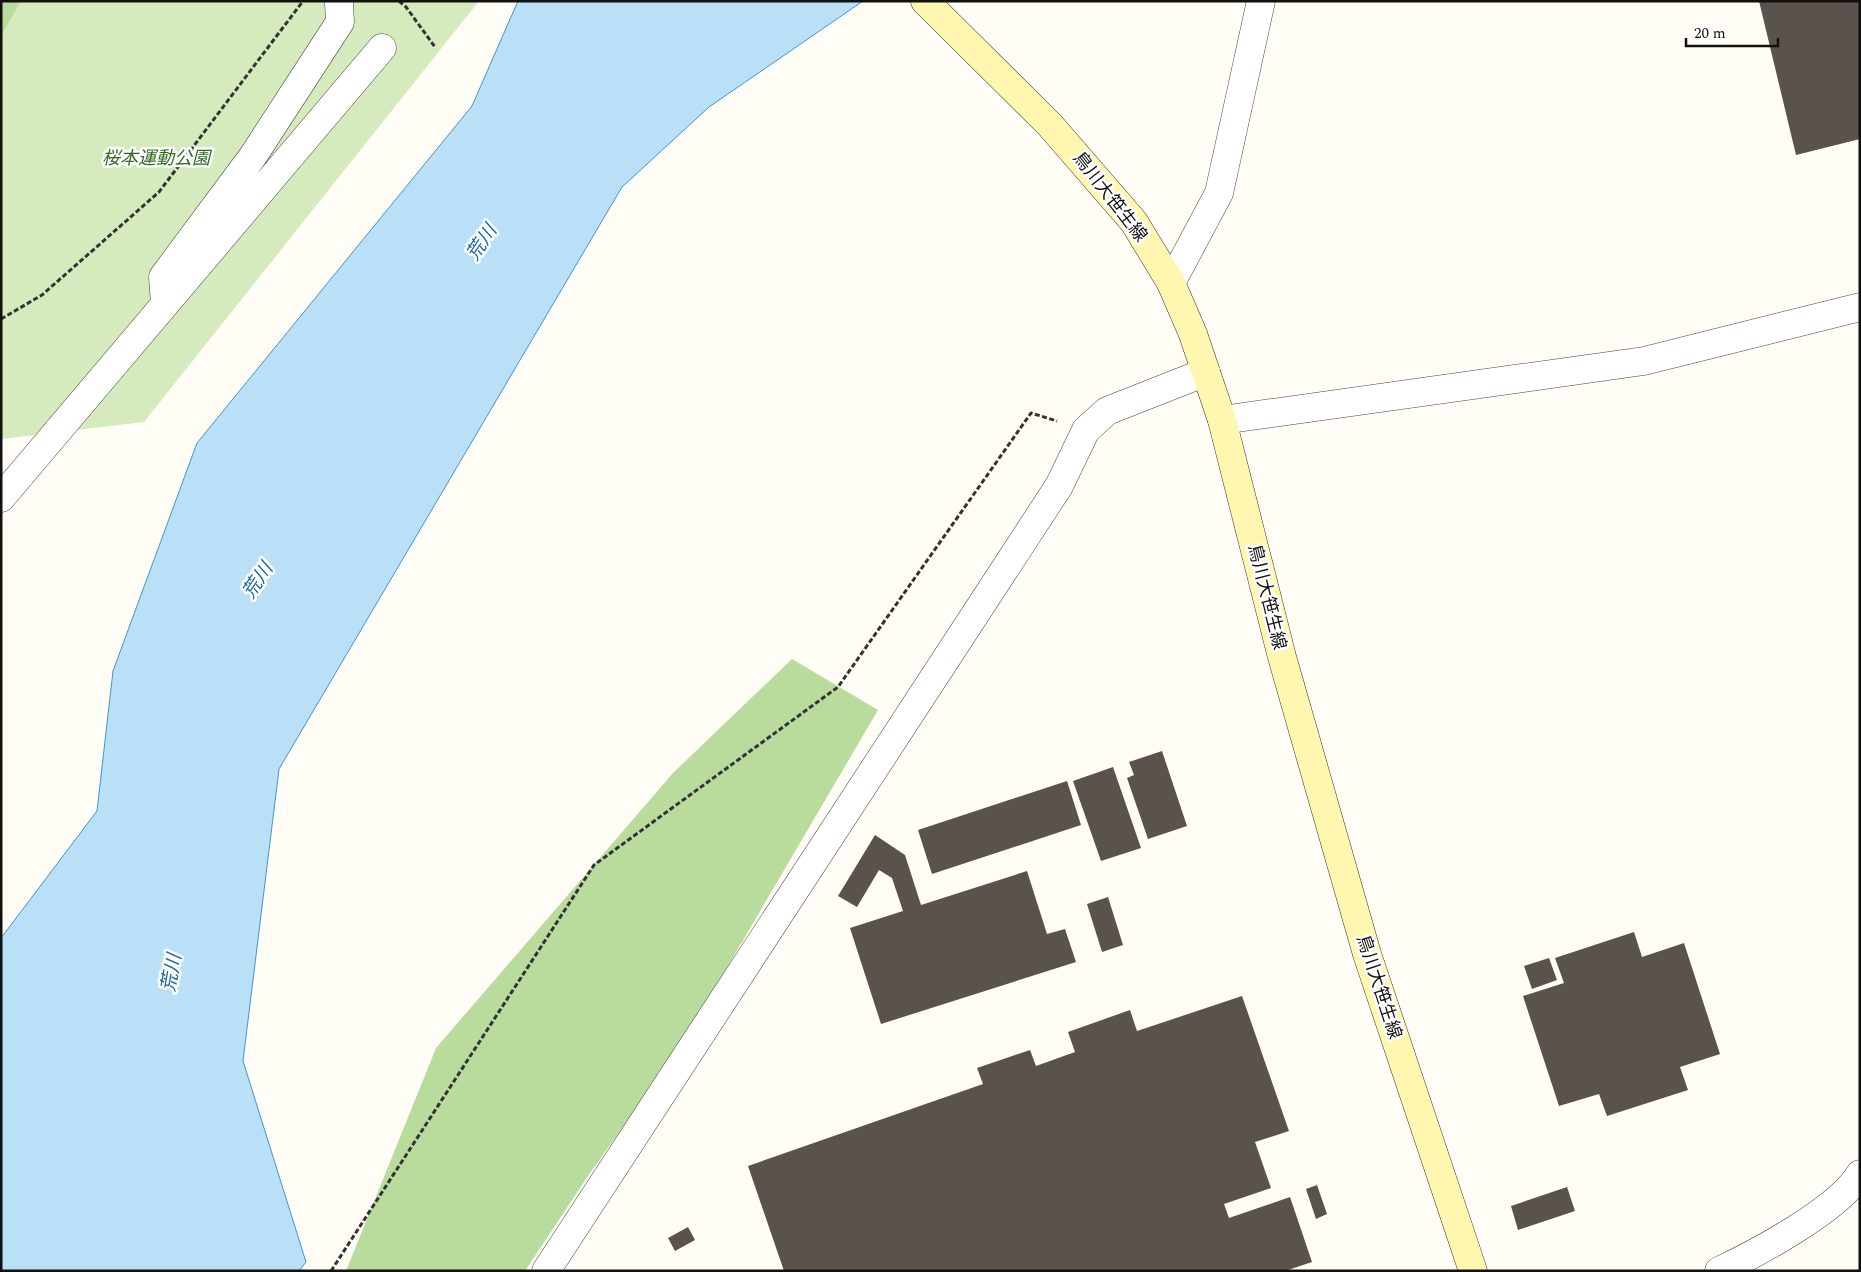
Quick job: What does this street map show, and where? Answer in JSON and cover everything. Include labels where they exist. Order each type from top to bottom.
[{"type":"street","name":"鳥川大笹生線","points":[[925,1],[1050,124],[1134,222],[1171,283],[1206,372],[1222,420],[1282,657],[1367,954],[1473,1271]]},
{"type":"street","points":[[165,304],[163,277],[253,156],[340,22],[333,2]]},
{"type":"street","points":[[1171,283],[1219,193],[1261,2]]},
{"type":"street","points":[[1,498],[382,48]]},
{"type":"street","points":[[1222,420],[1644,361],[1860,307]]},
{"type":"street","points":[[546,1271],[1059,486],[1086,430],[1107,411],[1206,372]]},
{"type":"street","points":[[1718,1271],[1737,1262],[1815,1216],[1853,1185],[1860,1174]]},
{"type":"path","points":[[1,319],[42,296],[159,192],[303,1]]},
{"type":"path","points":[[399,1],[406,7],[435,47]]},
{"type":"path","points":[[331,1271],[594,865],[838,687],[1031,414],[1086,430]]},
{"type":"green space","name":"桜本運動公園","points":[[1,1],[479,1],[144,422],[1,439]]},
{"type":"green space","points":[[1,1],[21,1],[1,36]]},
{"type":"green space","points":[[792,659],[878,710],[681,1046],[590,1173],[525,1271],[346,1271],[436,1048],[673,773]]},
{"type":"water","name":"荒川","points":[[518,1],[863,1],[709,107],[622,187],[279,769],[243,1061],[306,1262],[299,1271],[1,1271],[1,938],[97,811],[113,671],[197,443],[472,106]]},
{"type":"building","points":[[1759,1],[1860,1],[1860,139],[1796,155]]},
{"type":"building","points":[[1162,751],[1187,826],[1148,839],[1127,778],[1134,775],[1129,762]]},
{"type":"building","points":[[1113,767],[1141,848],[1101,861],[1073,781]]},
{"type":"building","points":[[1067,781],[1081,825],[932,874],[918,830]]},
{"type":"building","points":[[875,835],[905,855],[921,905],[1027,871],[1047,934],[1065,929],[1076,962],[881,1024],[850,928],[903,911],[892,878],[879,870],[857,907],[838,896]]},
{"type":"building","points":[[1108,897],[1123,945],[1102,952],[1087,904]]},
{"type":"building","points":[[1634,932],[1642,957],[1684,943],[1720,1054],[1680,1067],[1688,1090],[1607,1116],[1599,1094],[1559,1106],[1523,996],[1564,983],[1555,958]]},
{"type":"building","points":[[1549,958],[1557,980],[1532,989],[1524,966]]},
{"type":"building","points":[[1242,996],[1289,1131],[1255,1142],[1271,1188],[1224,1204],[1229,1218],[1290,1197],[1312,1262],[1285,1271],[784,1271],[748,1166],[983,1084],[977,1068],[1030,1050],[1036,1066],[1075,1052],[1068,1032],[1130,1010],[1137,1031]]},
{"type":"building","points":[[1317,1185],[1327,1214],[1316,1219],[1306,1189]]},
{"type":"building","points":[[1567,1187],[1575,1211],[1518,1230],[1511,1206]]},
{"type":"building","points":[[688,1227],[695,1240],[675,1251],[668,1238]]}]
